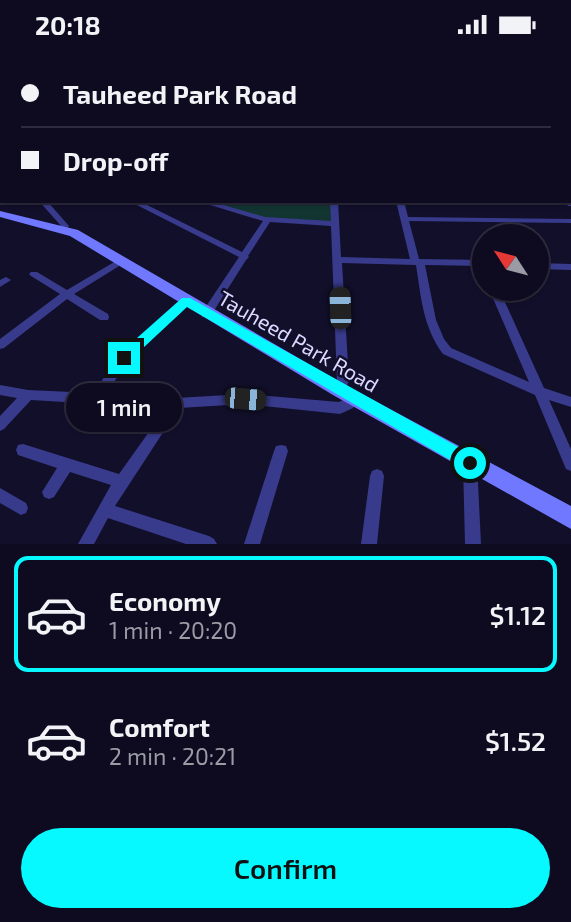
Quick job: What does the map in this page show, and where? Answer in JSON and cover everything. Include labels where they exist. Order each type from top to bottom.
[{"type":"main road","name":"Tauheed Park Road","points":[[0,214],[63,229],[346,394],[571,518]]},
{"type":"street","points":[[26,49],[39,49]]},
{"type":"street","points":[[45,203],[65,226],[63,229]]},
{"type":"street","points":[[137,203],[245,257]]},
{"type":"street","points":[[208,203],[268,219],[335,224]]},
{"type":"street","points":[[0,390],[28,395],[176,403],[245,399],[340,408],[349,404],[343,381],[334,203]]},
{"type":"street","points":[[401,203],[418,262],[429,318],[439,342],[460,359],[571,402]]},
{"type":"street","points":[[206,314],[268,219]]},
{"type":"street","points":[[405,219],[571,221]]},
{"type":"street","points":[[339,260],[472,264]]},
{"type":"street","points":[[0,345],[67,294],[121,261]]},
{"type":"street","points":[[550,266],[568,267],[571,277]]},
{"type":"street","points":[[34,274],[104,317]]},
{"type":"street","points":[[97,398],[124,358],[186,301]]},
{"type":"street","points":[[500,301],[571,464]]},
{"type":"street","points":[[0,425],[28,395]]},
{"type":"street","points":[[86,544],[105,510],[176,403]]},
{"type":"street","points":[[23,450],[123,482]]},
{"type":"street","points":[[252,544],[281,451]]},
{"type":"street","points":[[470,463],[473,544]]},
{"type":"street","points":[[49,492],[68,465]]},
{"type":"street","points":[[369,544],[377,476]]},
{"type":"street","points":[[0,495],[21,508]]},
{"type":"street","points":[[105,510],[209,544]]},
{"type":"green space","points":[[209,203],[334,203],[335,224],[268,219]]},
{"type":"route","points":[[124,358],[186,301],[470,463]]}]
